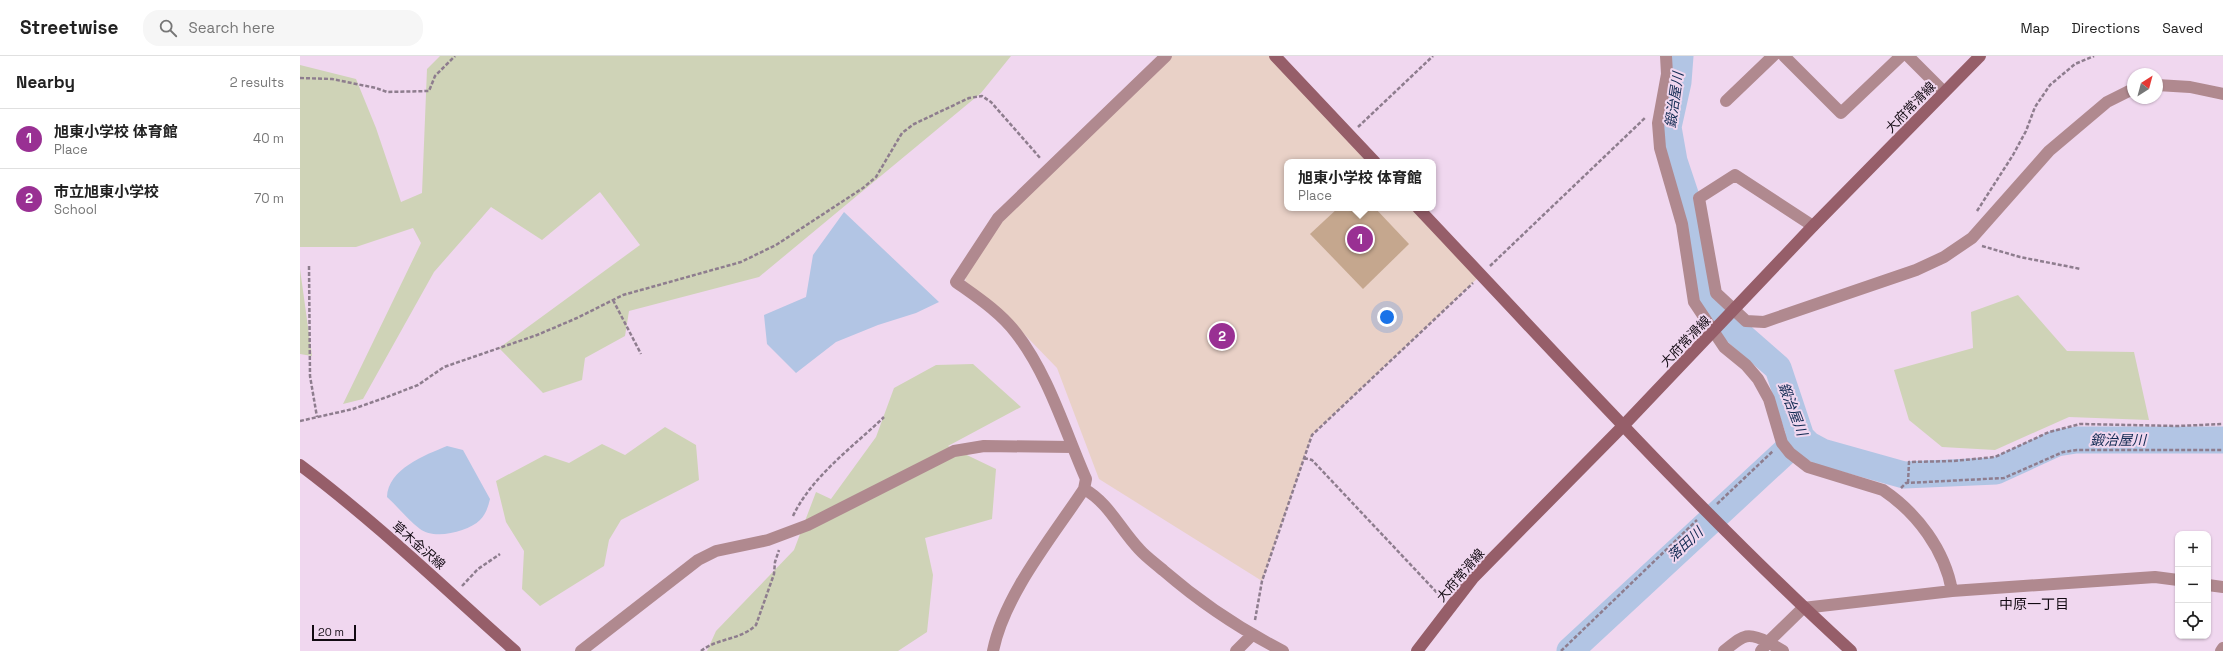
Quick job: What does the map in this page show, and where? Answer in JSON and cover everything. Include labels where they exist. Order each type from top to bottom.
[{"type":"main road","points":[[1274,56],[1371,159]]},
{"type":"main road","name":"大府常滑線","points":[[1416,651],[1473,578],[1623,426],[1813,226],[1980,56]]},
{"type":"main road","points":[[1421,211],[1623,426],[1803,608],[1851,651]]},
{"type":"main road","name":"草木金沢線","points":[[300,465],[338,493],[453,594],[515,651]]},
{"type":"street","points":[[993,651],[996,634],[1011,598],[1084,489],[1086,479],[1035,359],[1016,332],[989,306],[956,282],[998,218],[1166,56]]},
{"type":"street","points":[[1666,56],[1667,74],[1658,123],[1660,148],[1682,224],[1694,302],[1716,328],[1724,347],[1746,366],[1758,379],[1769,399],[1782,443],[1790,453],[1808,467],[1883,490],[1892,496],[1913,514],[1938,550],[1950,576],[1952,591]]},
{"type":"street","points":[[1726,101],[1773,56]]},
{"type":"street","points":[[1784,56],[1841,113],[1901,56]]},
{"type":"street","points":[[1908,56],[1944,92]]},
{"type":"street","points":[[2163,85],[2190,87],[2223,94]]},
{"type":"street","points":[[1813,226],[1735,175],[1699,198],[1716,293],[1731,313],[1746,322],[1764,322],[1916,270],[1944,257],[1972,238],[2049,151],[2107,102],[2127,92]]},
{"type":"street","points":[[581,651],[698,560],[716,551],[768,540],[786,533],[821,518],[954,451],[984,446],[1072,447]]},
{"type":"street","points":[[1084,489],[1096,496],[1139,550],[1203,604],[1252,635],[1283,651]]},
{"type":"street","points":[[1765,647],[1803,608],[1952,591],[2155,577],[2175,580]]},
{"type":"street","points":[[2211,585],[2223,587]]},
{"type":"street","points":[[1236,651],[1252,635]]},
{"type":"street","points":[[1724,651],[1741,638],[1754,635],[1765,647],[1783,651]]},
{"type":"path","points":[[300,78],[332,79],[388,92],[429,91],[434,76],[455,56]]},
{"type":"path","points":[[1349,135],[1433,56]]},
{"type":"path","points":[[300,421],[353,409],[387,398],[418,385],[444,367],[537,335],[613,300],[664,282],[741,262],[776,245],[816,220],[876,177],[902,133],[914,124],[969,98],[982,96],[991,102],[1050,168]]},
{"type":"path","points":[[1252,635],[1262,581],[1312,435],[1651,112],[1660,113]]},
{"type":"path","points":[[309,266],[310,376],[317,417]]},
{"type":"path","points":[[613,300],[641,354]]},
{"type":"path","points":[[701,651],[736,638],[750,631],[756,625],[774,574],[775,562],[798,506],[809,490],[884,417]]},
{"type":"path","points":[[1908,483],[1909,462],[1953,461],[1995,457],[2050,432],[2080,424],[2178,426],[2223,424]]},
{"type":"path","points":[[1561,651],[1707,511],[1719,502],[1782,443]]},
{"type":"path","points":[[1892,496],[1908,483],[2004,478],[2063,452],[2077,450],[2223,450]]},
{"type":"path","points":[[1304,458],[1312,460],[1452,605]]},
{"type":"path","points":[[453,594],[478,569],[500,554]]},
{"type":"shaded area","points":[[1167,56],[1275,56],[1372,159],[1284,159],[1284,211],[1421,211],[1481,275],[1312,435],[1262,581],[1099,479],[1057,368],[995,304],[965,283],[966,275],[1002,222]]},
{"type":"green space","points":[[440,56],[1011,56],[981,93],[759,277],[629,311],[625,336],[585,358],[582,380],[543,393],[499,348],[640,245],[600,192],[542,240],[491,207],[434,272],[363,399],[343,404],[421,243],[413,228],[356,247],[300,247],[300,65],[356,79],[376,128],[401,202],[422,193],[427,69]]},
{"type":"green space","points":[[300,269],[312,356],[300,354]]},
{"type":"green space","points":[[2018,295],[2067,351],[2134,352],[2149,420],[2069,417],[1995,450],[1942,447],[1909,420],[1894,370],[1973,348],[1971,312]]},
{"type":"green space","points":[[973,364],[1021,407],[948,446],[996,469],[992,519],[925,538],[933,575],[927,632],[898,651],[707,651],[716,631],[794,550],[816,492],[831,499],[876,437],[894,388],[936,365]]},
{"type":"green space","points":[[665,427],[696,445],[699,480],[621,520],[609,540],[604,566],[540,606],[522,589],[524,551],[506,522],[496,481],[545,455],[569,463],[602,444],[625,455]]},
{"type":"water","points":[[844,212],[939,302],[916,313],[878,325],[836,342],[796,373],[767,344],[764,315],[806,297],[813,255]]},
{"type":"water","points":[[447,446],[463,450],[490,499],[488,508],[484,515],[475,524],[468,528],[451,533],[434,534],[420,529],[411,522],[387,497],[389,487],[394,478],[409,464]]},
{"type":"building","points":[[1335,211],[1378,211],[1409,244],[1363,289],[1310,234]]},
{"type":"waterway","name":"鍛治屋川","points":[[1680,56],[1678,82],[1668,127],[1674,161],[1690,209],[1702,291],[1730,326],[1778,368],[1801,437],[1809,445],[1822,452],[1904,475],[1996,471],[2057,443],[2076,440],[2223,440]]},
{"type":"waterway","name":"落田川","points":[[1570,651],[1801,437]]},
{"type":"place","name":"旭東小学校 体育館","points":[[1360,239]]},
{"type":"place","name":"市立旭東小学校","points":[[1222,336]]},
{"type":"district","name":"中原一丁目","points":[[2034,604]]}]
